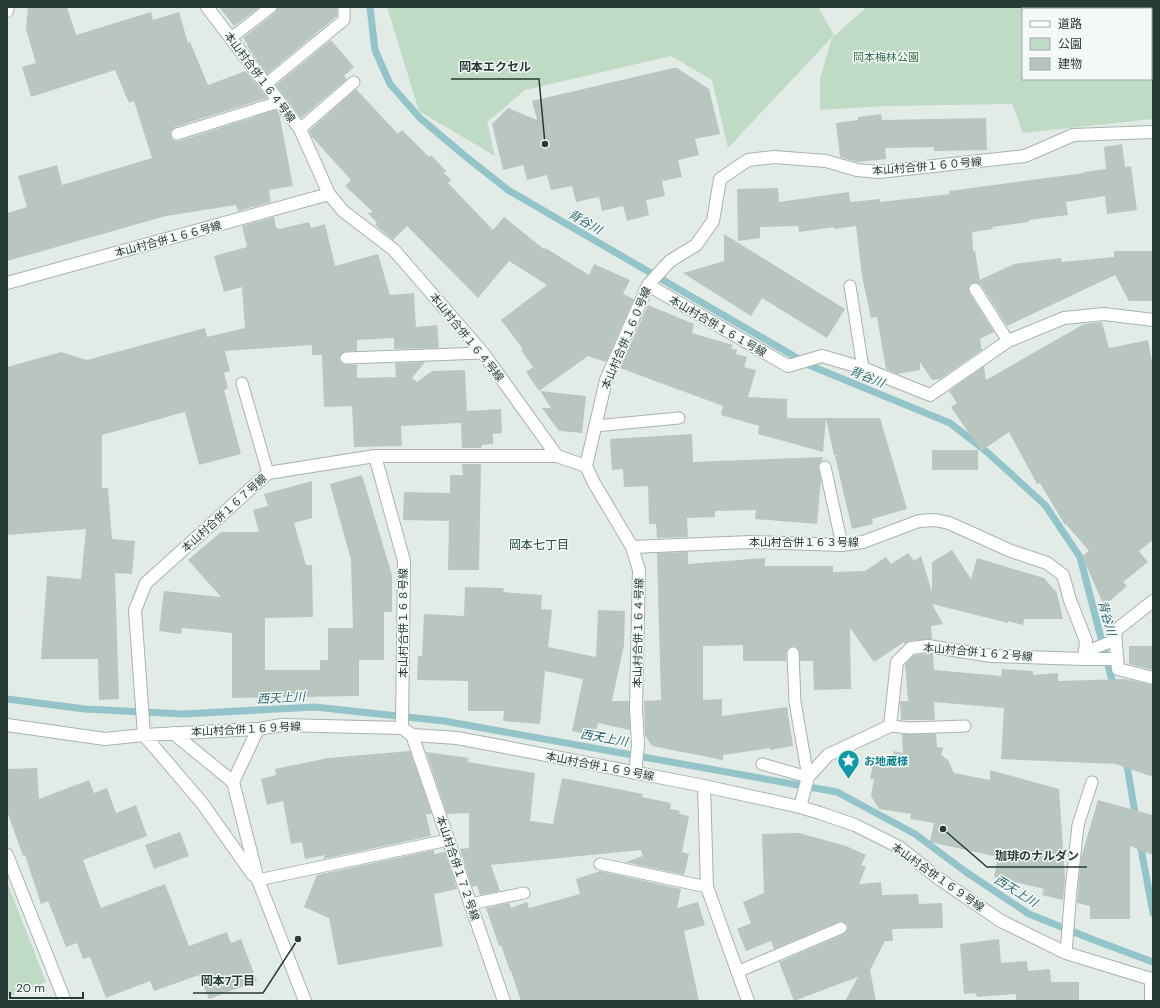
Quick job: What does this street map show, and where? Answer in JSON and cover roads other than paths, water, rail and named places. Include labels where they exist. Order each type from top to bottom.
[{"type":"street","points":[[7,11],[8,7]]},
{"type":"street","name":"本山村合併１６４号線","points":[[207,7],[300,128],[329,194],[343,211],[394,250],[483,353],[557,456]]},
{"type":"street","name":"本山村合併１６０号線","points":[[586,466],[606,380],[648,285],[670,261],[696,245],[713,221],[720,179],[748,160],[774,157],[826,161],[857,170],[879,172],[1025,156],[1073,135],[1153,132]]},
{"type":"street","name":"本山村合併１６６号線","points":[[7,283],[329,194]]},
{"type":"street","name":"本山村合併１６１号線","points":[[648,285],[788,366],[822,356],[863,368]]},
{"type":"street","points":[[863,368],[930,395],[1008,341],[1064,318],[1104,314],[1153,320]]},
{"type":"street","name":"本山村合併１６７号線","points":[[144,735],[135,610],[146,583],[268,473],[375,456],[557,456]]},
{"type":"street","name":"本山村合併１６８号線","points":[[375,456],[404,561],[403,698],[407,731]]},
{"type":"street","points":[[557,456],[586,466]]},
{"type":"street","name":"本山村合併１６４号線","points":[[586,466],[594,483],[632,546],[639,570],[636,707],[638,745],[635,773]]},
{"type":"street","name":"本山村合併１６３号線","points":[[632,546],[751,542],[842,544],[863,542],[919,521],[935,520],[949,523],[1011,551],[1047,563],[1063,575],[1070,600],[1086,641],[1084,656]]},
{"type":"street","points":[[1153,601],[1115,631],[1118,669],[1153,678]]},
{"type":"street","name":"本山村合併１６２号線","points":[[890,726],[897,662],[911,648],[928,646],[992,656],[1084,656],[1117,659]]},
{"type":"street","name":"本山村合併１６９号線","points":[[7,725],[105,739],[173,733],[258,729],[282,725],[407,731],[457,738],[704,786],[800,807],[855,825],[899,847],[938,878],[1001,921],[1066,953],[1152,978]]},
{"type":"street","points":[[800,807],[808,777],[828,755],[890,726]]},
{"type":"street","points":[[233,782],[258,729]]},
{"type":"street","name":"本山村合併１７２号線","points":[[407,731],[448,840],[504,1001]]},
{"type":"street","points":[[173,733],[233,782],[258,880],[305,1001]]},
{"type":"street","points":[[144,735],[202,803],[258,880]]},
{"type":"street","points":[[704,786],[707,887],[748,1001]]},
{"type":"street","points":[[7,855],[65,1001]]},
{"type":"street","points":[[1151,1001],[1152,978]]},
{"type":"lane","points":[[230,38],[272,7]]},
{"type":"lane","points":[[266,84],[344,20],[344,7]]},
{"type":"lane","points":[[300,128],[354,82]]},
{"type":"lane","points":[[177,134],[279,102]]},
{"type":"lane","points":[[850,286],[863,368]]},
{"type":"lane","points":[[975,289],[1008,341]]},
{"type":"lane","points":[[346,358],[483,353]]},
{"type":"lane","points":[[242,383],[268,473]]},
{"type":"lane","points":[[595,426],[679,418]]},
{"type":"lane","points":[[825,467],[842,544]]},
{"type":"lane","points":[[1084,656],[1115,640]]},
{"type":"lane","points":[[762,764],[808,777],[795,702],[793,653]]},
{"type":"lane","points":[[890,726],[910,728],[965,726]]},
{"type":"lane","points":[[1066,953],[1068,919],[1078,826],[1092,782]]},
{"type":"lane","points":[[258,880],[448,840]]},
{"type":"lane","points":[[600,864],[707,887]]},
{"type":"lane","points":[[470,904],[524,893]]},
{"type":"lane","points":[[737,972],[841,928]]},
{"type":"waterway","name":"背谷川","points":[[370,7],[375,50],[390,84],[420,118],[508,190],[811,366],[950,423],[987,452],[1045,505],[1080,557],[1114,688]]},
{"type":"waterway","name":"西天上川","points":[[7,699],[85,709],[183,714],[315,707],[444,721],[837,792],[915,834],[966,872],[1029,914],[1153,962]]},
{"type":"waterway","name":"背谷川","points":[[1126,760],[1136,819]]},
{"type":"waterway","name":"背谷川","points":[[1140,843],[1153,913]]},
{"type":"place","name":"岡本エクセル","points":[[545,144]]},
{"type":"place","name":"お地蔵様","points":[[848,780]]},
{"type":"place","name":"珈琲のナルダン","points":[[943,829]]},
{"type":"place","name":"岡本7丁目","points":[[298,939]]},
{"type":"district","name":"岡本七丁目","points":[[539,545]]},
{"type":"park label","name":"岡本梅林公園","points":[[886,57]]}]
